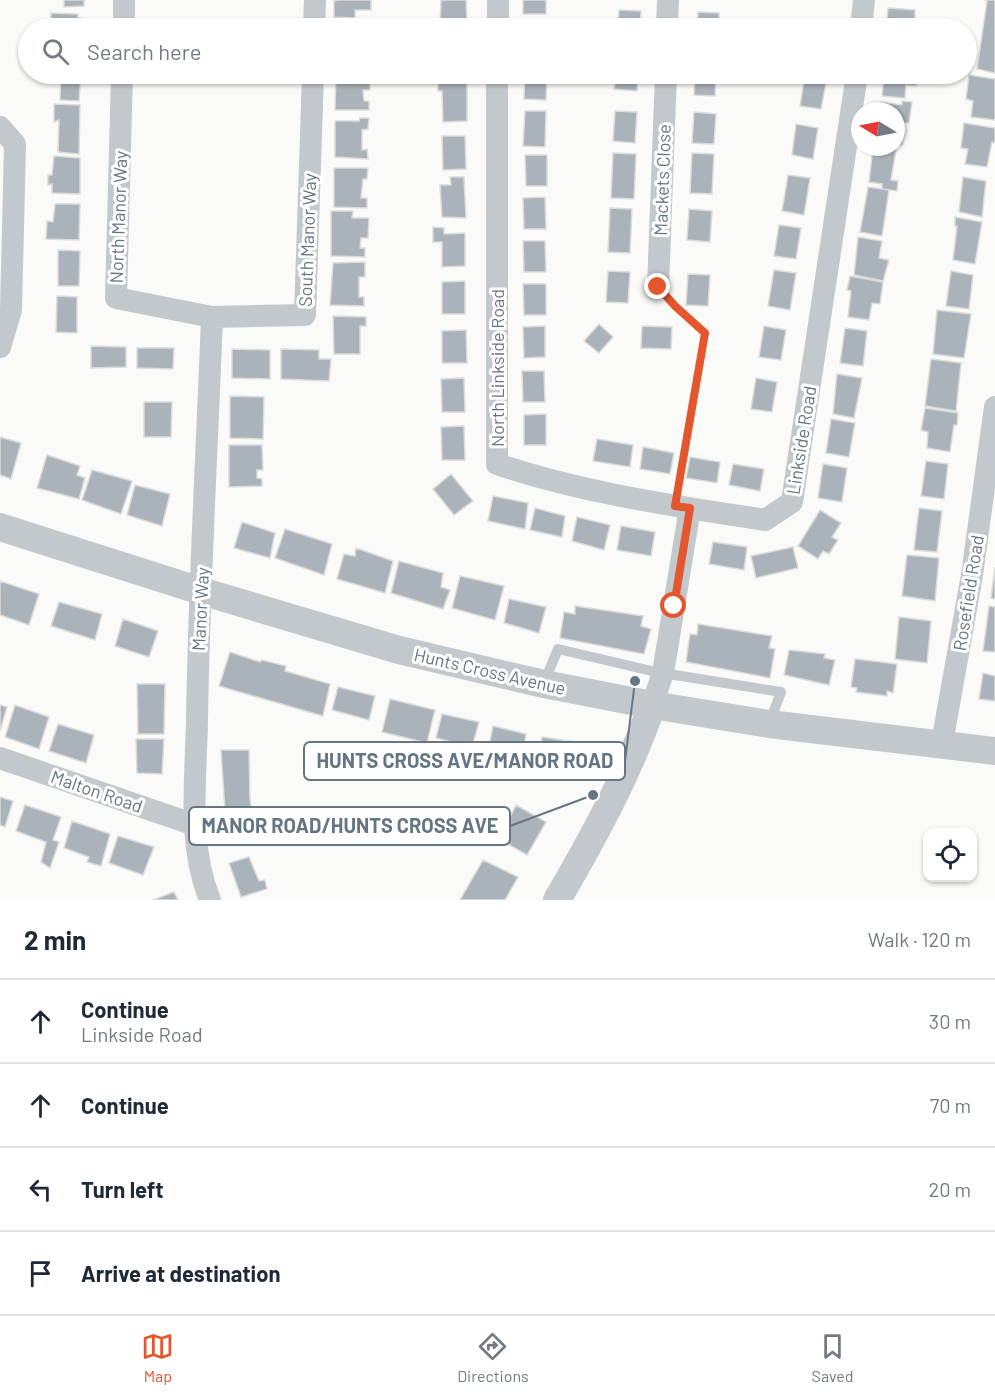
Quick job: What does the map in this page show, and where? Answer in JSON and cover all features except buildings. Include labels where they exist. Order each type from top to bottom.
[{"type":"street","points":[[124,0],[124,18]]},
{"type":"street","points":[[314,18],[315,0]]},
{"type":"street","points":[[498,0],[498,18]]},
{"type":"street","points":[[667,18],[668,0]]},
{"type":"street","points":[[862,18],[864,0]]},
{"type":"street","name":"North Manor Way","points":[[122,84],[116,298],[212,316]]},
{"type":"street","name":"South Manor Way","points":[[212,316],[305,315],[313,84]]},
{"type":"street","name":"North Linkside Road","points":[[497,84],[497,464],[535,477],[683,507]]},
{"type":"street","name":"Mackets Close","points":[[658,287],[666,84]]},
{"type":"street","name":"Linkside Road","points":[[683,507],[765,520],[792,502],[855,84]]},
{"type":"street","points":[[0,127],[15,144],[11,310],[0,347]]},
{"type":"street","name":"Manor Way","points":[[210,900],[198,861],[195,825],[198,652],[212,316]]},
{"type":"street","name":"Rosefield Road","points":[[942,743],[972,575],[995,406]]},
{"type":"street","points":[[557,900],[584,853],[639,744],[663,673],[683,507]]},
{"type":"street","name":"Hunts Cross Avenue","points":[[0,527],[201,591],[399,650],[544,684],[769,724],[995,751]]},
{"type":"street","name":"Malton Road","points":[[0,758],[195,825]]},
{"type":"lane","points":[[544,684],[558,648],[663,673],[781,692],[769,724]]},
{"type":"path","points":[[658,287],[705,333],[683,507]]},
{"type":"place","name":"HUNTS CROSS AVE/MANOR ROAD","points":[[635,681]]},
{"type":"place","name":"MANOR ROAD/HUNTS CROSS AVE","points":[[593,795]]},
{"type":"route","points":[[658,287],[705,333],[675,506],[690,508],[674,606]]}]
